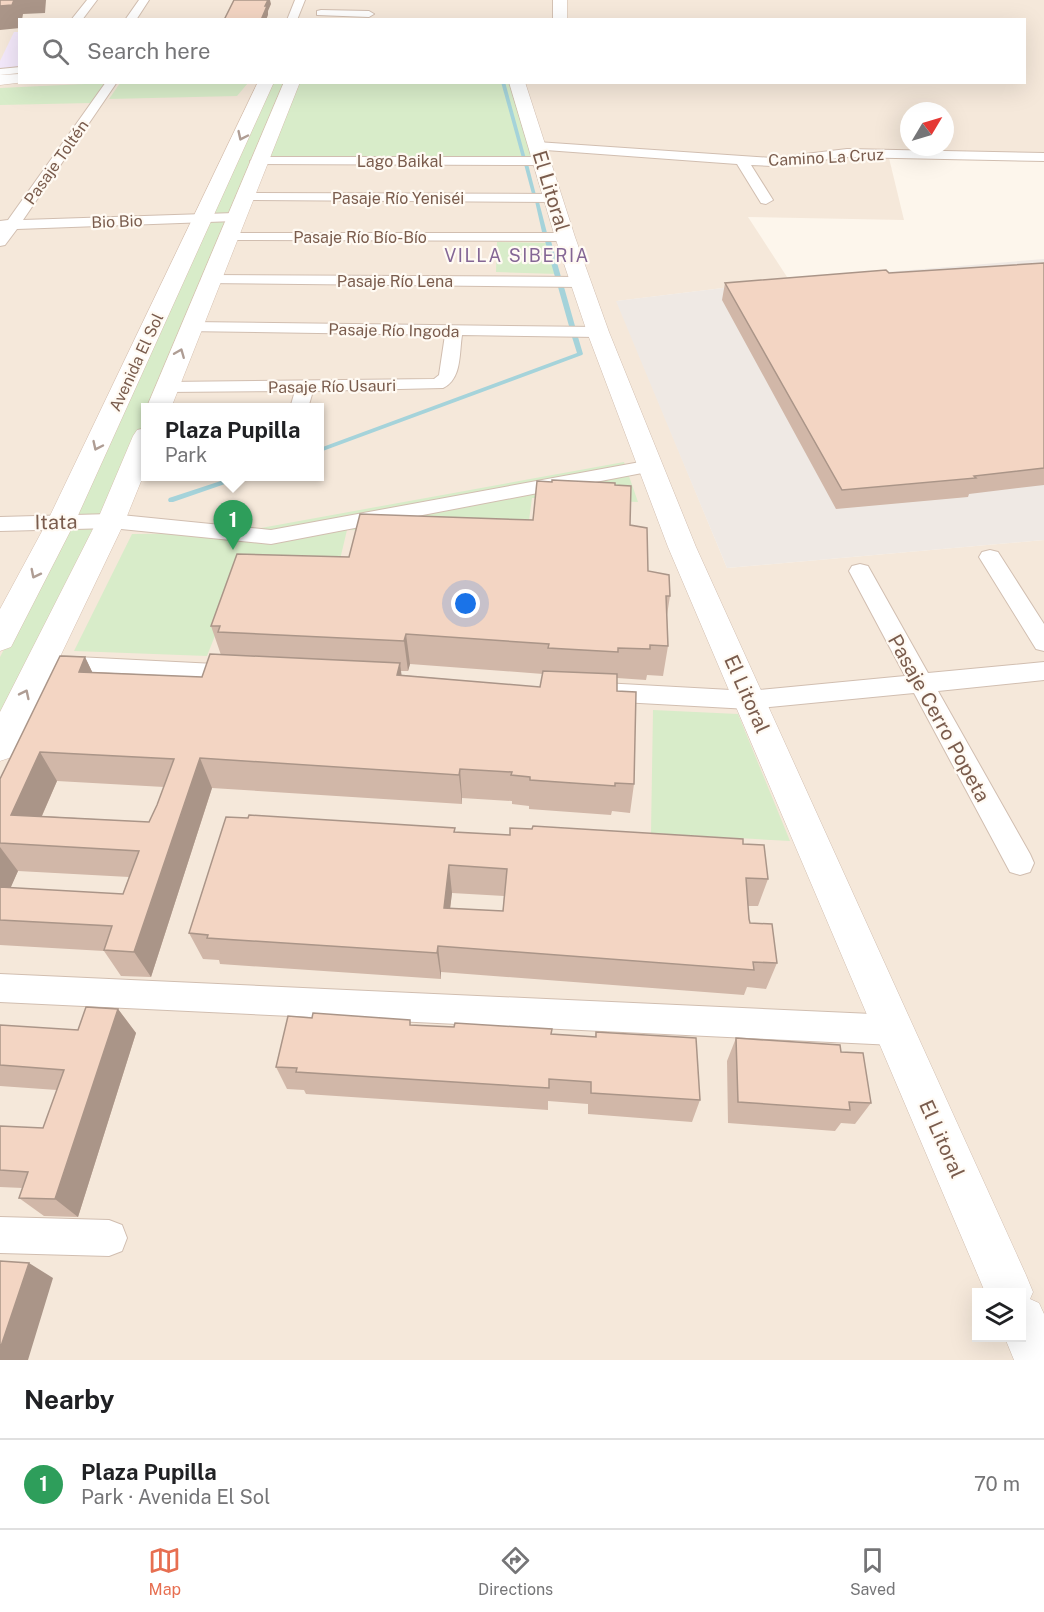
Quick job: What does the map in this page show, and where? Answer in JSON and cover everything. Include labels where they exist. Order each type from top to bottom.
[{"type":"main road","points":[[0,80],[18,79]]},
{"type":"main road","name":"Avenida El Sol","points":[[0,639],[62,522],[265,84]]},
{"type":"main road","name":"Avenida El Sol","points":[[160,403],[257,161],[291,84]]},
{"type":"main road","points":[[0,747],[111,521],[141,448]]},
{"type":"street","points":[[78,18],[92,0]]},
{"type":"street","points":[[131,18],[144,0]]},
{"type":"street","points":[[293,18],[300,0]]},
{"type":"street","points":[[326,0],[320,16],[369,14]]},
{"type":"street","points":[[560,0],[560,18]]},
{"type":"street","points":[[0,72],[18,70]]},
{"type":"street","name":"Pasaje Toltén","points":[[0,242],[6,224],[111,84]]},
{"type":"street","name":"El Litoral","points":[[518,84],[565,237],[598,332],[682,547],[1007,1288]]},
{"type":"street","name":"Camino La Cruz","points":[[540,154],[791,162],[847,153],[1044,157]]},
{"type":"street","name":"Lago Baikal","points":[[257,161],[540,154]]},
{"type":"street","points":[[741,160],[766,200]]},
{"type":"street","name":"Pasaje Río Yeniséi","points":[[243,197],[553,198]]},
{"type":"street","name":"Bio Bio","points":[[6,224],[235,217]]},
{"type":"street","name":"Pasaje Río Bío-Bío","points":[[227,237],[565,237]]},
{"type":"street","name":"Pasaje Río Lena","points":[[209,280],[581,282]]},
{"type":"street","name":"Pasaje Río Ingoda","points":[[190,327],[598,332]]},
{"type":"street","name":"Pasaje Río Usauri","points":[[166,387],[437,384],[446,380],[448,375],[454,330]]},
{"type":"street","points":[[300,403],[305,386]]},
{"type":"street","name":"Itata","points":[[0,524],[111,521],[271,537],[651,466]]},
{"type":"street","points":[[990,557],[1044,643]]},
{"type":"street","name":"Pasaje Cerro Popeta","points":[[860,571],[1020,863]]},
{"type":"street","points":[[40,664],[252,675]]},
{"type":"street","points":[[581,691],[749,700],[1044,671]]},
{"type":"street","points":[[0,988],[894,1030]]},
{"type":"street","points":[[0,1235],[109,1238]]},
{"type":"street","points":[[1026,1329],[1039,1360]]},
{"type":"shaded area","points":[[0,0],[1044,0],[1044,161],[889,158],[904,220],[748,217],[789,280],[617,301],[727,568],[1044,540],[1044,1360],[0,1360]]},
{"type":"shaded area","points":[[14,32],[18,32],[18,68],[0,69],[0,61]]},
{"type":"shaded area","points":[[1044,259],[1044,540],[727,568],[616,301],[789,280]]},
{"type":"green space","points":[[105,84],[91,103],[0,105],[0,88]]},
{"type":"green space","points":[[119,84],[247,84],[237,96],[109,99]]},
{"type":"green space","points":[[270,84],[284,84],[158,403],[141,403],[141,442],[0,743],[0,657],[31,598]]},
{"type":"green space","points":[[297,84],[510,84],[538,157],[267,157]]},
{"type":"green space","points":[[497,242],[549,243],[558,274],[496,272]]},
{"type":"green space","points":[[624,462],[638,502],[532,498],[527,535],[347,530],[338,568],[243,564],[207,656],[74,651],[132,534],[233,533]]},
{"type":"green space","points":[[653,710],[738,714],[790,841],[651,833]]},
{"type":"building","points":[[0,0],[14,0],[12,5],[0,6]]},
{"type":"building","points":[[234,0],[268,0],[262,18],[225,18]]},
{"type":"building","points":[[1044,263],[1044,468],[974,476],[976,478],[842,490],[725,283],[886,270],[889,273]]},
{"type":"building","points":[[552,480],[631,486],[630,525],[647,528],[648,571],[669,575],[670,596],[666,596],[668,646],[650,645],[650,649],[618,648],[618,652],[548,648],[549,644],[406,634],[404,641],[218,632],[220,626],[211,626],[237,554],[349,557],[360,514],[533,520],[537,481],[552,482]]},
{"type":"building","points":[[210,654],[400,663],[397,675],[540,687],[543,671],[617,674],[617,691],[636,692],[634,784],[615,783],[615,786],[530,780],[530,777],[511,775],[512,772],[460,769],[459,775],[200,758],[134,952],[104,950],[112,926],[0,920],[0,887],[123,894],[139,851],[0,843],[0,779],[60,656],[85,657],[79,672],[202,677]],"holes":[[[40,752],[174,759],[149,822],[11,815]]]},
{"type":"building","points":[[249,815],[455,828],[454,832],[510,835],[510,828],[532,829],[533,826],[743,839],[743,844],[764,845],[768,879],[746,878],[749,919],[750,923],[772,924],[777,963],[753,962],[754,970],[438,946],[437,953],[207,938],[208,935],[189,933],[226,817],[248,818]],"holes":[[[449,865],[507,869],[503,911],[444,908]]]},
{"type":"building","points":[[86,1007],[118,1009],[55,1199],[19,1198],[28,1172],[0,1170],[0,1126],[43,1128],[64,1070],[0,1065],[0,1025],[78,1030]]},
{"type":"building","points":[[313,1013],[410,1020],[410,1025],[454,1027],[455,1023],[552,1029],[551,1034],[596,1037],[596,1032],[696,1038],[700,1100],[591,1093],[591,1082],[549,1079],[549,1088],[296,1072],[297,1068],[276,1067],[288,1016],[312,1018]]},
{"type":"building","points":[[736,1038],[840,1045],[841,1052],[863,1053],[871,1103],[849,1102],[850,1110],[738,1102]]},
{"type":"building","points":[[0,1261],[29,1263],[0,1349]]},
{"type":"waterway","points":[[504,84],[524,158]]},
{"type":"waterway","points":[[526,164],[534,194]]},
{"type":"waterway","points":[[537,202],[545,232]]},
{"type":"waterway","points":[[548,241],[558,277]]},
{"type":"waterway","points":[[561,287],[572,326]]},
{"type":"waterway","points":[[324,449],[580,354],[575,337]]},
{"type":"waterway","points":[[171,500],[230,481]]},
{"type":"place","name":"Plaza Pupilla","points":[[233,550]]},
{"type":"district","name":"VILLA SIBERIA","points":[[517,256]]}]
